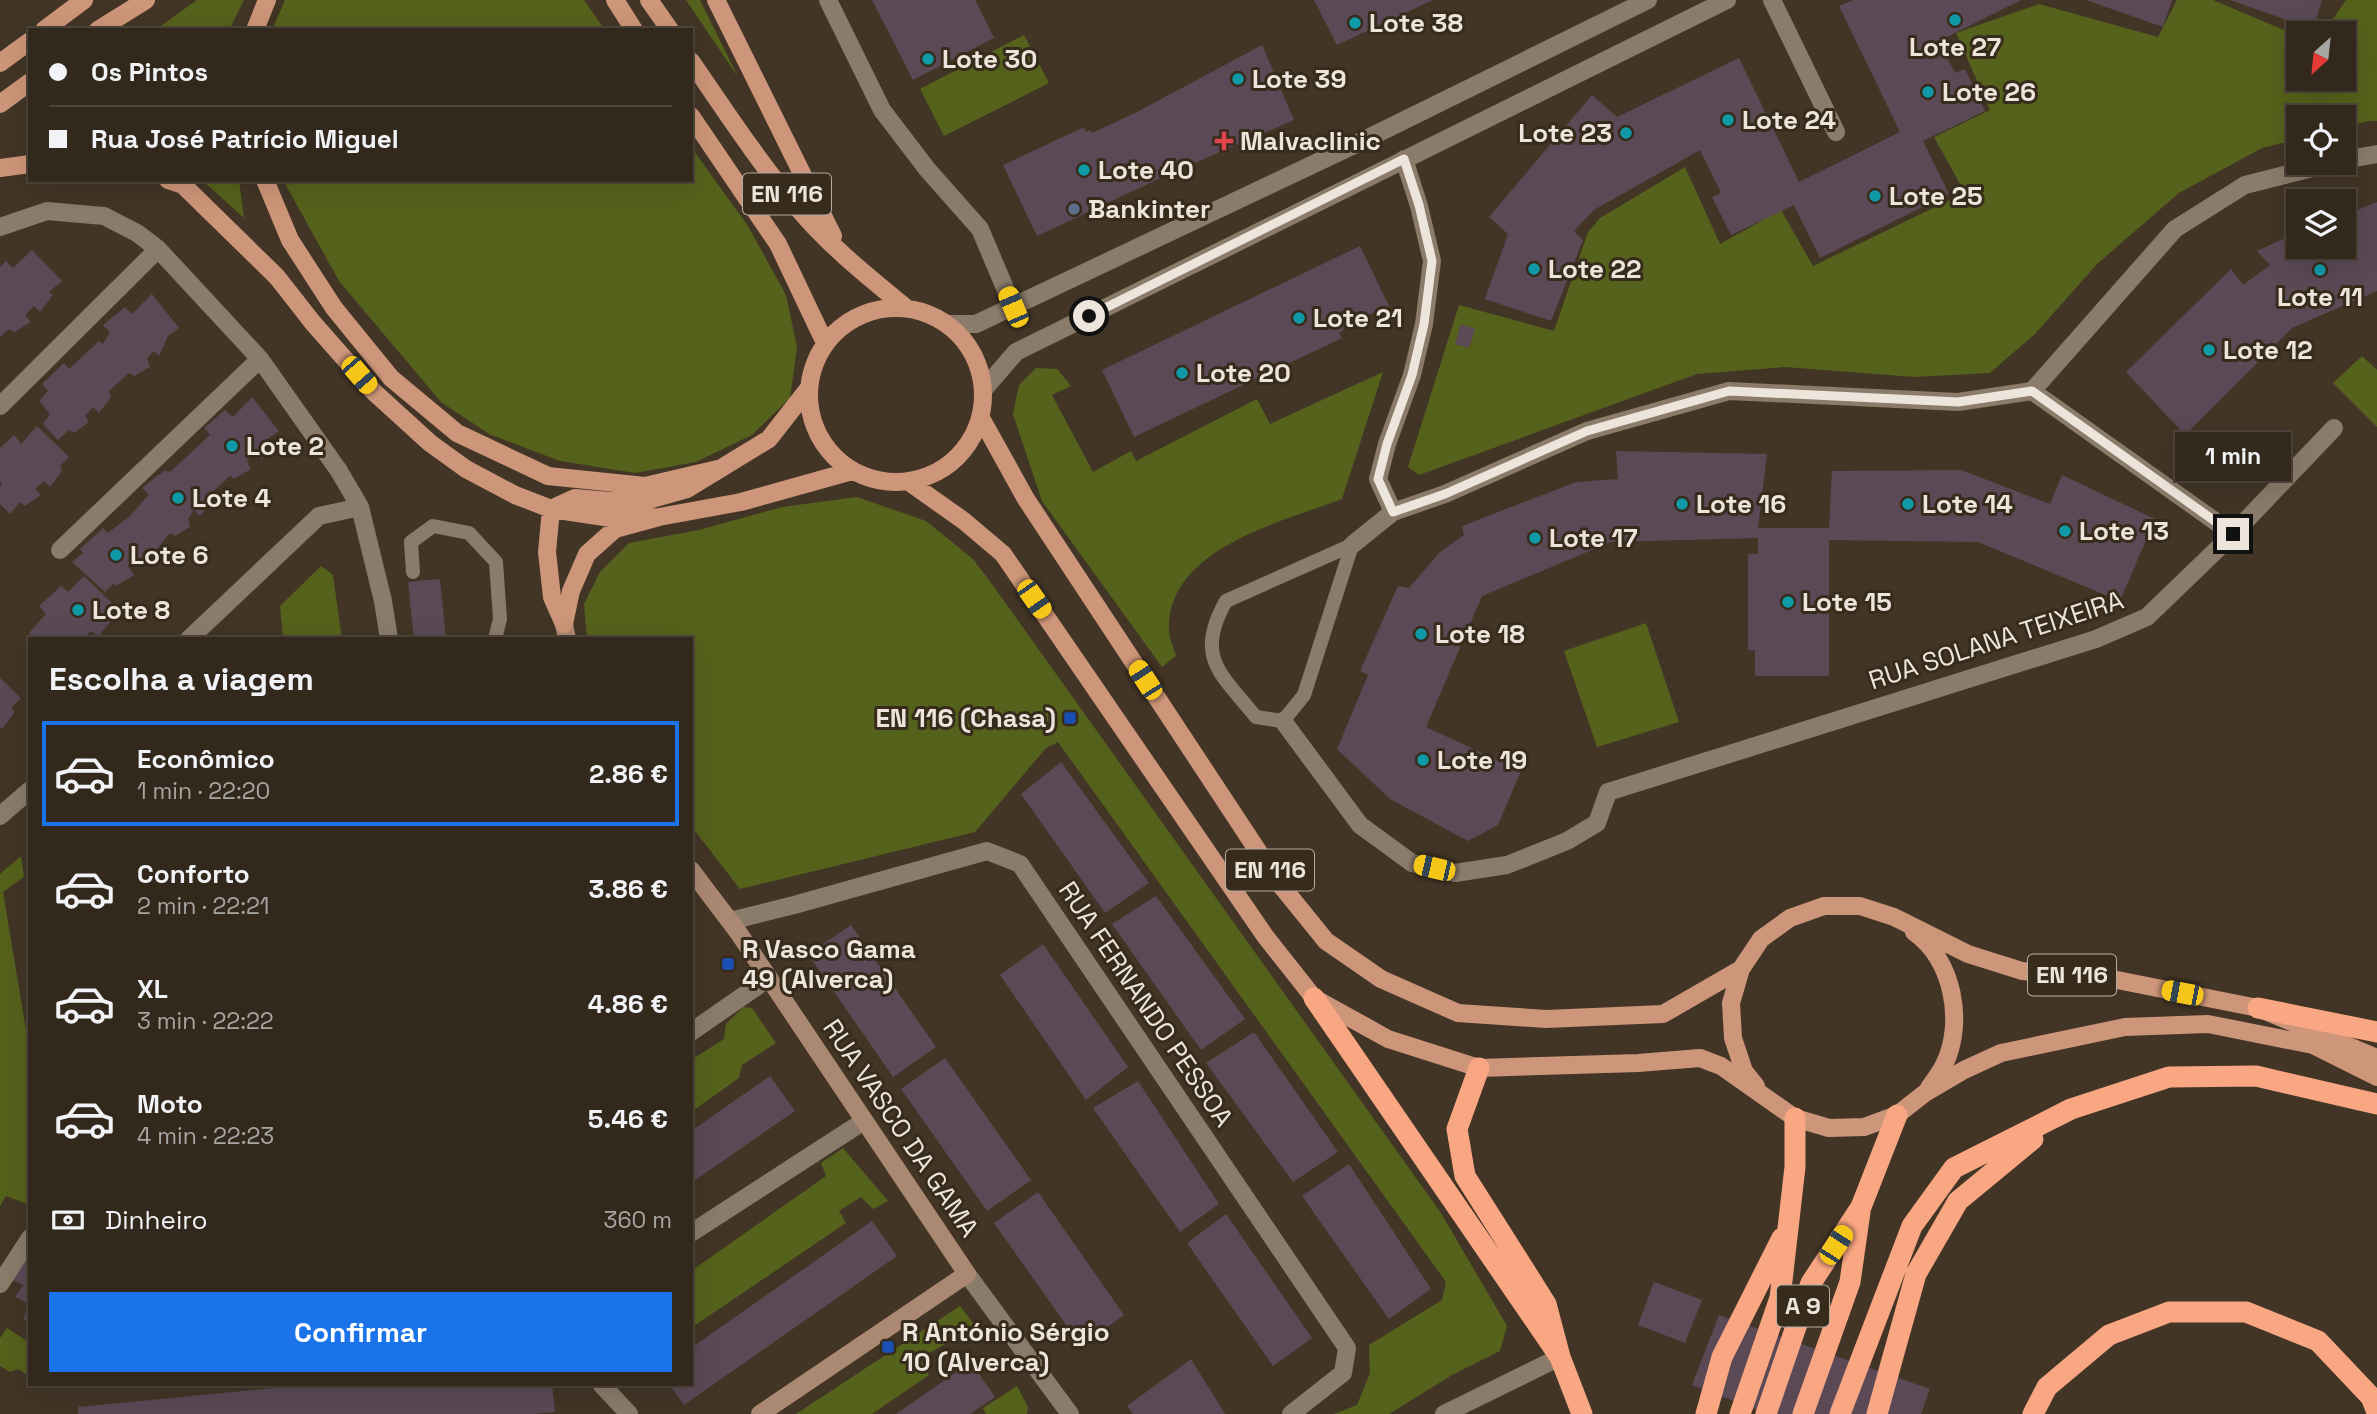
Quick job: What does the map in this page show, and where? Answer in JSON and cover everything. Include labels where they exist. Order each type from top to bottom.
[{"type":"highway","points":[[1314,998],[1560,1357]]},
{"type":"highway","points":[[2258,1008],[2377,1032]]},
{"type":"highway","points":[[1479,1068],[1457,1129],[1465,1176],[1546,1304],[1560,1357],[1582,1414]]},
{"type":"highway","points":[[1840,1414],[1912,1226],[1954,1168],[2071,1109],[2169,1077],[2256,1076],[2377,1104]]},
{"type":"highway","points":[[1877,1414],[1916,1274],[1958,1202],[2005,1160],[2071,1109]]},
{"type":"highway","name":"A 9","points":[[1766,1414],[1811,1283],[1861,1207],[1897,1115]]},
{"type":"highway","name":"A 9","points":[[1706,1414],[1722,1357],[1787,1227],[1795,1167],[1795,1118]]},
{"type":"highway","name":"A 9","points":[[1803,1414],[1850,1282],[1861,1207]]},
{"type":"highway","points":[[1740,1414],[1780,1298],[1787,1227]]},
{"type":"highway","points":[[2033,1414],[2047,1387],[2109,1335],[2169,1312],[2246,1312],[2318,1341],[2371,1397],[2377,1412]]},
{"type":"main road","points":[[47,28],[84,0]]},
{"type":"main road","points":[[101,28],[146,0]]},
{"type":"main road","points":[[256,28],[267,0]]},
{"type":"main road","points":[[615,0],[633,28]]},
{"type":"main road","points":[[649,0],[669,28]]},
{"type":"main road","points":[[716,0],[842,255]]},
{"type":"main road","points":[[0,63],[28,42]]},
{"type":"main road","name":"EN 116","points":[[693,64],[802,213],[842,255],[905,307]]},
{"type":"main road","points":[[0,104],[28,83]]},
{"type":"main road","name":"EN 116","points":[[693,119],[778,244],[825,344]]},
{"type":"main road","points":[[0,168],[28,164]]},
{"type":"main road","points":[[174,182],[183,185],[277,277],[313,323],[374,392],[430,443],[466,469],[515,495],[551,509],[611,519],[659,517]]},
{"type":"main road","points":[[266,182],[290,240],[334,309],[391,378],[457,433],[548,476],[645,486],[722,468]]},
{"type":"main road","points":[[905,307],[928,313],[948,324],[967,342],[979,364],[984,389],[981,418],[971,442],[954,461],[933,474],[909,482],[880,481],[852,471],[833,456],[818,436],[810,413],[808,389],[813,365],[825,344],[840,327],[860,314],[882,308],[905,307]]},
{"type":"main road","points":[[551,509],[575,498],[648,500],[687,489],[769,439],[808,389]]},
{"type":"main road","name":"EN 116","points":[[981,418],[1026,499],[1279,883],[1326,941],[1381,979],[1458,1013],[1546,1019],[1663,1014],[1741,969]]},
{"type":"main road","points":[[566,631],[571,591],[587,554],[615,529],[659,517],[741,502],[852,471]]},
{"type":"main road","name":"EN 116","points":[[909,482],[964,521],[1003,554],[1265,936],[1314,998],[1388,1039],[1479,1068],[1638,1063],[1700,1058],[1721,1066],[1766,1098]]},
{"type":"main road","points":[[551,509],[547,552],[552,597],[566,631]]},
{"type":"main road","name":"RUA VASCO DA GAMA","points":[[693,873],[769,978],[967,1274]]},
{"type":"main road","points":[[1824,906],[1860,906],[1894,917],[1922,937],[1942,965],[1954,998],[1954,1032],[1944,1065],[1925,1093],[1897,1115],[1864,1127],[1829,1128],[1795,1118],[1766,1098],[1744,1071],[1732,1038],[1731,1003],[1741,969],[1761,939],[1790,918],[1824,906]]},
{"type":"main road","name":"EN 116","points":[[1894,917],[1968,954],[2022,971],[2107,978],[2258,1008],[2377,1058]]},
{"type":"main road","name":"EN 116","points":[[1925,1093],[1964,1070],[2001,1053],[2125,1027],[2208,1024],[2313,1045],[2377,1077]]},
{"type":"main road","points":[[760,1414],[967,1274]]},
{"type":"street","points":[[828,0],[882,110],[927,169],[980,229],[1013,307]]},
{"type":"street","points":[[948,324],[976,324],[1013,307],[1356,144],[1648,0]]},
{"type":"street","points":[[984,389],[1016,352],[1727,0]]},
{"type":"street","points":[[1772,0],[1836,132]]},
{"type":"street","points":[[2356,158],[2377,154]]},
{"type":"street","points":[[1393,512],[1378,479],[1387,444],[1412,375],[1424,324],[1432,261],[1419,205],[1404,159]]},
{"type":"street","points":[[1352,545],[1393,512],[1445,494],[1587,431],[1729,391],[1958,402],[2032,391],[2175,229],[2245,185],[2286,175]]},
{"type":"street","points":[[0,227],[47,211],[104,216],[137,233],[158,249],[260,359],[339,471],[360,507],[383,601],[389,637]]},
{"type":"street","points":[[0,406],[158,249]]},
{"type":"street","points":[[60,550],[260,359]]},
{"type":"street","points":[[2032,391],[2233,534]]},
{"type":"street","name":"RUA SOLANA TEIXEIRA","points":[[1283,721],[1360,825],[1412,863],[1455,873],[1507,865],[1567,841],[1597,823],[1608,792],[2096,639],[2147,617],[2233,534],[2334,428]]},
{"type":"street","points":[[191,637],[319,516],[360,507]]},
{"type":"street","points":[[0,816],[28,792]]},
{"type":"street","name":"RUA FERNANDO PESSOA","points":[[730,921],[986,851],[1020,864],[1347,1348],[1343,1373],[1291,1414]]},
{"type":"street","points":[[693,1031],[769,978]]},
{"type":"street","points":[[693,1232],[864,1121]]},
{"type":"street","points":[[0,1284],[28,1241]]},
{"type":"street","name":"RUA VASCO DA GAMA","points":[[967,1274],[1069,1414]]},
{"type":"street","points":[[1444,1414],[1560,1357]]},
{"type":"street","points":[[603,1386],[629,1414]]},
{"type":"lane","points":[[413,572],[411,542],[433,526],[469,533],[496,562],[500,619],[496,637]]},
{"type":"lane","points":[[1352,545],[1304,695],[1283,721],[1256,717],[1217,670],[1210,650],[1215,619],[1226,601],[1352,545]]},
{"type":"green space","points":[[197,0],[244,0],[230,28],[158,28]]},
{"type":"green space","points":[[285,0],[584,0],[604,28],[273,28]]},
{"type":"green space","points":[[686,0],[700,0],[738,77]]},
{"type":"green space","points":[[2177,0],[2213,0],[2286,31],[2286,91],[2356,91],[2356,21],[2331,21],[2346,0],[2377,0],[2377,121],[2356,124],[2356,105],[2286,105],[2286,142],[2262,148],[2179,193],[2097,264],[2035,334],[1990,373],[1914,377],[1785,367],[1697,374],[1419,475],[1408,467],[1459,305],[1554,331],[1588,232],[1600,218],[1685,167],[1720,244],[1781,210],[1813,266],[1964,191],[1934,137],[1990,110],[1956,33],[2039,4],[2158,37]]},
{"type":"green space","points":[[1024,35],[1049,83],[944,136],[920,89]]},
{"type":"green space","points":[[693,150],[748,226],[786,295],[797,347],[790,398],[752,435],[696,462],[635,473],[560,461],[489,434],[441,402],[339,281],[284,182],[693,182]]},
{"type":"green space","points":[[204,182],[239,182],[244,218]]},
{"type":"green space","points":[[2362,356],[2377,370],[2377,427],[2333,383]]},
{"type":"green space","points":[[1036,368],[1057,369],[1071,386],[1052,395],[1093,472],[1131,451],[1136,461],[1257,399],[1270,424],[1383,372],[1342,499],[1260,529],[1232,542],[1207,559],[1187,578],[1173,602],[1169,630],[1176,656],[1162,667],[1042,501],[1013,414],[1019,385]]},
{"type":"green space","points":[[857,497],[926,521],[973,559],[1441,1213],[1507,1326],[1500,1351],[1452,1375],[1389,1414],[1334,1414],[1357,1405],[1370,1373],[1369,1345],[1442,1300],[1446,1282],[1058,742],[1046,748],[975,832],[740,889],[693,829],[693,637],[587,637],[584,604],[600,572],[629,543],[699,530],[782,507]]},
{"type":"green space","points":[[321,566],[333,575],[342,637],[283,637],[280,606]]},
{"type":"green space","points":[[1646,623],[1679,722],[1597,747],[1564,651]]},
{"type":"green space","points":[[21,856],[24,877],[3,892],[28,1036],[28,1204],[6,1196],[0,1206],[0,874]]},
{"type":"green space","points":[[743,1007],[752,1008],[776,1043],[742,1065],[739,1078],[693,1111],[693,1059],[724,1039],[726,1024]]},
{"type":"green space","points":[[843,1148],[888,1201],[873,1209],[861,1197],[839,1211],[846,1223],[693,1327],[693,1270],[826,1176],[821,1163]]},
{"type":"green space","points":[[960,1306],[976,1327],[920,1358],[929,1375],[872,1414],[796,1414]]},
{"type":"green space","points":[[7,1328],[28,1342],[28,1376],[18,1369],[10,1372],[0,1366],[0,1338]]},
{"type":"green space","points":[[1017,1386],[1028,1407],[1027,1414],[986,1414],[983,1408]]},
{"type":"building","name":"Lote 30","points":[[872,0],[975,0],[994,38],[913,80]]},
{"type":"building","name":"Lote 38","points":[[1314,0],[1433,0],[1337,45]]},
{"type":"building","points":[[1853,0],[2021,0],[1939,41],[1955,73],[1965,69],[1985,111],[1923,141],[1949,194],[1820,258],[1794,205],[1731,235],[1712,197],[1721,193],[1700,150],[1594,210],[1574,231],[1583,240],[1551,321],[1485,299],[1508,234],[1489,217],[1592,95],[1617,117],[1739,58],[1799,182],[1900,132],[1839,6]]},
{"type":"building","points":[[2086,0],[2172,0],[2163,27]]},
{"type":"building","points":[[2230,0],[2322,0],[2315,21],[2290,21]]},
{"type":"building","points":[[1262,45],[1294,120],[1037,236],[1003,165],[1084,127],[1086,132],[1090,130],[1092,133]]},
{"type":"building","name":"Lote 12","points":[[2377,202],[2377,291],[2292,328],[2185,435],[2126,372],[2231,269],[2243,285],[2270,265],[2257,251],[2286,238],[2286,259],[2356,259],[2356,211]]},
{"type":"building","points":[[1360,246],[1389,306],[1343,327],[1344,330],[1339,333],[1342,338],[1134,437],[1102,370]]},
{"type":"building","points":[[32,250],[62,281],[49,292],[53,295],[40,312],[34,306],[25,315],[31,322],[14,332],[9,329],[0,337],[0,267],[6,261],[13,268]]},
{"type":"building","points":[[152,294],[179,328],[168,336],[159,356],[154,351],[147,358],[150,367],[134,376],[129,373],[109,391],[111,397],[99,413],[93,407],[85,416],[89,422],[74,433],[69,430],[58,440],[43,424],[50,414],[39,401],[48,391],[42,384],[64,363],[69,369],[99,341],[103,344],[110,332],[103,325],[125,307],[132,314]]},
{"type":"building","points":[[1461,324],[1475,329],[1469,348],[1455,344]]},
{"type":"building","points":[[252,397],[279,431],[268,439],[262,460],[254,453],[247,461],[251,469],[234,479],[230,476],[210,494],[212,501],[200,516],[194,510],[188,519],[190,527],[175,536],[170,533],[144,565],[137,557],[128,566],[134,575],[116,586],[114,583],[105,592],[72,562],[83,553],[80,549],[103,528],[108,533],[131,515],[149,494],[142,488],[165,470],[170,472],[210,435],[204,428],[225,410],[233,417]]},
{"type":"building","points":[[37,426],[69,457],[60,466],[62,471],[50,487],[44,481],[35,489],[41,495],[25,506],[20,502],[10,514],[0,504],[0,448],[14,435],[21,444]]},
{"type":"building","points":[[1616,451],[1767,454],[1758,528],[1829,528],[1832,471],[1961,470],[2050,504],[2062,475],[2155,519],[2120,601],[1978,542],[1829,540],[1829,676],[1755,676],[1755,650],[1748,650],[1748,554],[1758,554],[1758,538],[1611,542],[1482,596],[1426,727],[1521,771],[1498,825],[1468,841],[1390,799],[1337,749],[1368,675],[1360,671],[1398,586],[1409,588],[1439,553],[1464,535],[1462,526],[1576,482],[1618,479]]},
{"type":"building","name":"Lote 8","points":[[84,576],[116,607],[107,616],[110,622],[98,637],[91,631],[85,637],[32,637],[29,633],[46,614],[39,606],[61,586],[68,592]]},
{"type":"building","points":[[440,579],[446,637],[414,637],[408,582]]},
{"type":"building","points":[[0,678],[21,698],[12,707],[14,713],[2,729],[0,727]]},
{"type":"building","points":[[1061,762],[1149,883],[1105,913],[1021,794]]},
{"type":"building","points":[[1156,896],[1245,1019],[1201,1050],[1112,924]]},
{"type":"building","points":[[851,925],[936,1047],[893,1077],[808,954]]},
{"type":"building","points":[[1043,944],[1128,1067],[1086,1100],[1000,975]]},
{"type":"building","points":[[1254,1032],[1338,1152],[1293,1182],[1206,1063]]},
{"type":"building","points":[[945,1058],[1031,1180],[987,1211],[901,1089]]},
{"type":"building","points":[[770,1076],[795,1111],[693,1182],[693,1130]]},
{"type":"building","points":[[1138,1081],[1219,1204],[1180,1232],[1093,1108]]},
{"type":"building","points":[[1349,1164],[1431,1289],[1389,1319],[1302,1196]]},
{"type":"building","points":[[1038,1192],[1124,1315],[1081,1346],[994,1223]]},
{"type":"building","points":[[1226,1214],[1312,1338],[1273,1366],[1187,1243]]},
{"type":"building","points":[[872,1221],[897,1256],[684,1405],[670,1386],[693,1386],[693,1347]]},
{"type":"building","points":[[28,1258],[28,1304],[15,1297],[23,1285],[12,1280]]},
{"type":"building","points":[[1654,1282],[1702,1300],[1685,1343],[1638,1325]]},
{"type":"building","points":[[28,1306],[28,1323],[23,1319]]},
{"type":"building","points":[[1719,1315],[1930,1389],[1921,1414],[1769,1414],[1692,1385]]},
{"type":"building","points":[[1191,1359],[1225,1414],[1133,1414],[1127,1406]]},
{"type":"building","points":[[971,1362],[995,1397],[970,1414],[896,1414]]},
{"type":"building","points":[[296,1386],[552,1386],[555,1412],[78,1414],[78,1407]]},
{"type":"place","name":"Lote 27","points":[[1955,20]]},
{"type":"place","name":"Lote 38","points":[[1355,23]]},
{"type":"place","name":"Lote 30","points":[[928,59]]},
{"type":"place","name":"Lote 39","points":[[1238,79]]},
{"type":"place","name":"Lote 26","points":[[1928,92]]},
{"type":"place","name":"Lote 24","points":[[1728,120]]},
{"type":"place","name":"Lote 23","points":[[1626,133]]},
{"type":"place","name":"Malvaclinic","points":[[1224,141]]},
{"type":"place","name":"Lote 40","points":[[1084,170]]},
{"type":"place","name":"Lote 25","points":[[1875,196]]},
{"type":"place","name":"Bankinter","points":[[1074,209]]},
{"type":"place","name":"Lote 22","points":[[1534,269]]},
{"type":"place","name":"Lote 11","points":[[2320,270]]},
{"type":"place","name":"Lote 21","points":[[1299,318]]},
{"type":"place","name":"Lote 12","points":[[2209,350]]},
{"type":"place","name":"Lote 20","points":[[1182,373]]},
{"type":"place","name":"Lote 2","points":[[232,446]]},
{"type":"place","name":"Lote 4","points":[[178,498]]},
{"type":"place","name":"Lote 16","points":[[1682,504]]},
{"type":"place","name":"Lote 14","points":[[1908,504]]},
{"type":"place","name":"Lote 13","points":[[2065,531]]},
{"type":"place","name":"Lote 17","points":[[1535,538]]},
{"type":"place","name":"Lote 6","points":[[116,555]]},
{"type":"place","name":"Lote 15","points":[[1788,602]]},
{"type":"place","name":"Lote 8","points":[[78,610]]},
{"type":"place","name":"Lote 18","points":[[1421,634]]},
{"type":"place","name":"EN 116 (Chasa)","points":[[1070,718]]},
{"type":"place","name":"Lote 19","points":[[1423,760]]},
{"type":"place","name":"R Vasco Gama 49 (Alverca)","points":[[728,964]]},
{"type":"place","name":"R António Sérgio 10 (Alverca)","points":[[888,1347]]},
{"type":"route","points":[[1089,316],[1404,159],[1419,205],[1432,261],[1424,324],[1412,375],[1387,444],[1378,479],[1393,512],[1445,494],[1587,431],[1729,391],[1958,402],[2032,391],[2233,534]]}]
